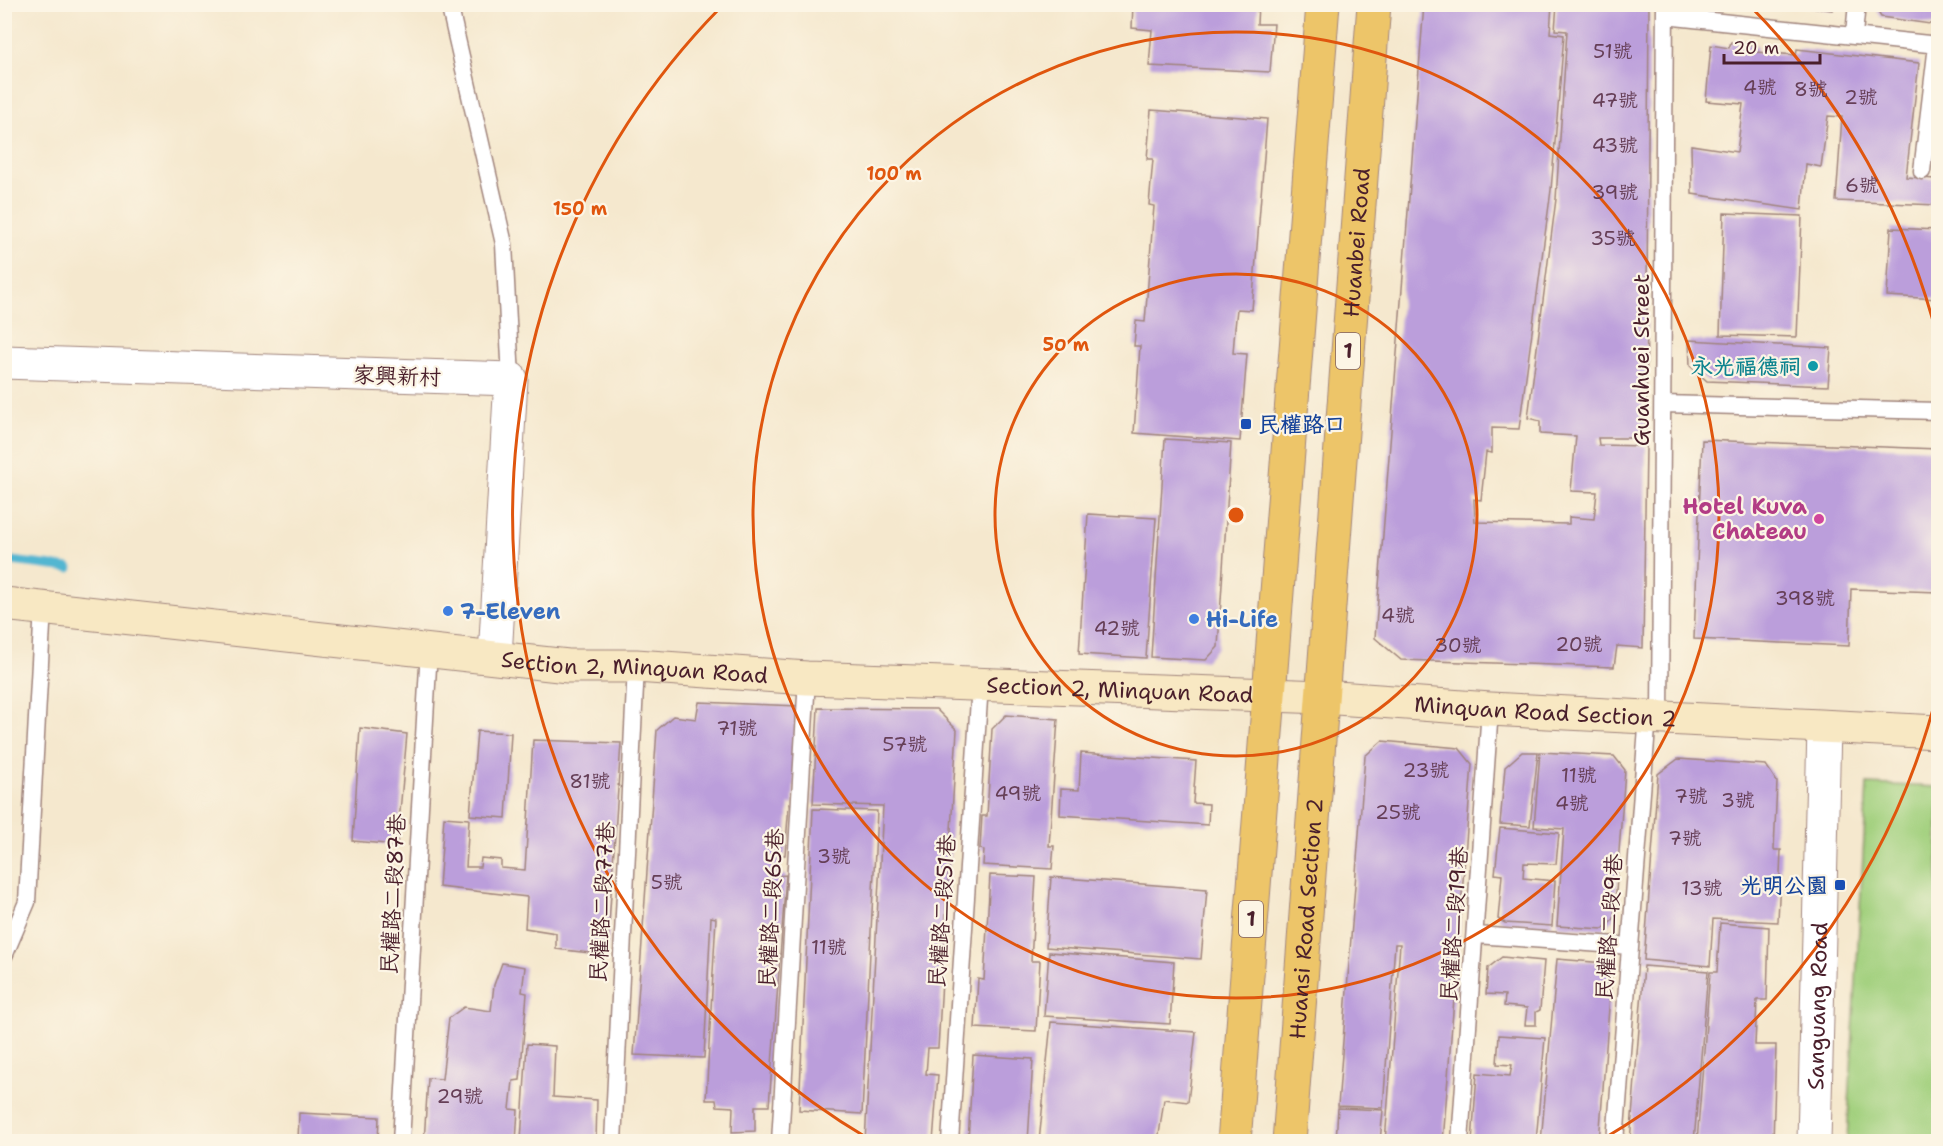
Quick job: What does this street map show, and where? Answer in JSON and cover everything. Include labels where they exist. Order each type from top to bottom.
[{"type":"main road","name":"1","points":[[1234,1142],[1323,4]]},
{"type":"main road","name":"Huanbei Road","points":[[1323,697],[1374,4]]},
{"type":"main road","name":"Huansi Road Section 2","points":[[1289,1142],[1323,697]]},
{"type":"street","name":"家興新村","points":[[4,362],[511,380]]},
{"type":"street","points":[[495,657],[511,380]]},
{"type":"street","name":"Section 2, Minquan Road","points":[[4,603],[568,666],[636,666],[807,678],[1269,697]]},
{"type":"street","name":"Minquan Road Section 2","points":[[1269,697],[1323,697],[1490,709],[1654,715],[1824,727],[1938,732]]},
{"type":"street","name":"Sanguang Road","points":[[1814,1142],[1824,727]]},
{"type":"lane","points":[[449,4],[504,244],[511,380]]},
{"type":"lane","points":[[1854,34],[1857,4]]},
{"type":"lane","points":[[1665,10],[1938,45],[1922,171]]},
{"type":"lane","name":"Guanhuei Street","points":[[1654,715],[1663,404],[1665,10]]},
{"type":"lane","points":[[1663,404],[1938,411]]},
{"type":"lane","points":[[4,956],[27,902],[43,607]]},
{"type":"lane","name":"民權路二段87巷","points":[[401,1142],[429,650]]},
{"type":"lane","name":"民權路二段77巷","points":[[613,1142],[636,666]]},
{"type":"lane","name":"民權路二段65巷","points":[[780,1142],[807,678]]},
{"type":"lane","name":"民權路二段51巷","points":[[950,1142],[980,684]]},
{"type":"lane","name":"民權路二段19巷","points":[[1460,1142],[1490,709]]},
{"type":"lane","name":"民權路二段9巷","points":[[1615,1142],[1630,946],[1654,715]]},
{"type":"lane","points":[[1476,935],[1630,946]]},
{"type":"green space","points":[[1867,784],[1938,787],[1938,1141],[1847,1141]]},
{"type":"building","points":[[1133,4],[1258,4],[1257,24],[1274,24],[1270,72],[1149,66],[1152,30],[1132,28]]},
{"type":"building","points":[[1424,4],[1552,4],[1550,33],[1564,35],[1551,190],[1519,429],[1492,428],[1492,453],[1486,452],[1481,500],[1474,499],[1475,522],[1569,524],[1569,517],[1594,519],[1597,492],[1571,491],[1576,436],[1540,434],[1540,421],[1528,418],[1556,199],[1567,31],[1555,30],[1557,4],[1649,4],[1646,438],[1598,438],[1599,445],[1646,446],[1643,648],[1617,646],[1614,667],[1401,660],[1375,638]]},
{"type":"building","points":[[1873,4],[1938,4],[1937,25],[1881,17]]},
{"type":"building","points":[[1795,5],[1839,5],[1832,10]]},
{"type":"building","points":[[1731,42],[1757,45],[1756,52],[1796,55],[1797,49],[1919,63],[1906,177],[1935,179],[1938,160],[1938,205],[1836,201],[1842,117],[1828,116],[1821,167],[1806,164],[1802,210],[1692,194],[1691,145],[1737,152],[1743,104],[1706,101],[1711,45],[1729,48]]},
{"type":"building","points":[[1151,110],[1267,119],[1252,310],[1237,309],[1235,328],[1233,353],[1247,354],[1240,441],[1134,433],[1140,346],[1134,346],[1136,321],[1145,322],[1154,206],[1149,205],[1153,159],[1147,159]]},
{"type":"building","points":[[1724,213],[1802,216],[1797,337],[1720,335]]},
{"type":"building","points":[[1891,228],[1938,230],[1938,299],[1887,296]]},
{"type":"building","points":[[1689,340],[1831,348],[1828,386],[1707,381],[1690,366]]},
{"type":"building","points":[[1165,439],[1231,443],[1218,647],[1206,660],[1151,657]]},
{"type":"building","name":"Hotel Kuva Chateau","points":[[1702,440],[1938,449],[1938,592],[1851,589],[1849,646],[1694,639]]},
{"type":"building","points":[[1088,514],[1156,518],[1146,658],[1079,654]]},
{"type":"building","points":[[699,702],[799,706],[793,805],[789,804],[785,855],[779,855],[776,876],[786,875],[769,1106],[755,1106],[755,1131],[732,1132],[733,1107],[717,1106],[716,1100],[706,1100],[716,918],[711,917],[704,1058],[634,1055],[657,730],[673,716],[696,719]]},
{"type":"building","points":[[818,708],[936,709],[957,730],[938,1048],[928,1048],[926,1074],[938,1075],[933,1142],[865,1142],[883,806],[813,804]]},
{"type":"building","points":[[1006,715],[1058,719],[1049,846],[1054,846],[1052,869],[983,865],[984,850],[980,849],[982,816],[987,816],[992,729]]},
{"type":"building","points":[[360,728],[407,734],[397,845],[353,841]]},
{"type":"building","points":[[477,731],[511,733],[506,818],[470,815]]},
{"type":"building","points":[[533,740],[621,743],[607,955],[556,949],[556,933],[525,928],[527,897],[439,887],[444,817],[469,819],[466,867],[480,867],[481,858],[501,860],[501,868],[525,870]]},
{"type":"building","points":[[1382,741],[1459,748],[1472,764],[1443,1142],[1385,1142],[1400,944],[1395,944],[1383,1108],[1338,1106],[1365,756]]},
{"type":"building","points":[[1522,752],[1538,752],[1530,826],[1500,824],[1505,767]]},
{"type":"building","points":[[1540,752],[1614,756],[1625,770],[1614,919],[1603,929],[1557,926],[1564,829],[1534,827]]},
{"type":"building","points":[[1081,753],[1196,761],[1193,803],[1209,804],[1208,825],[1060,815],[1061,789],[1079,790]]},
{"type":"building","points":[[1678,759],[1766,765],[1777,782],[1774,850],[1781,850],[1778,922],[1713,919],[1710,966],[1644,960],[1658,774]]},
{"type":"building","points":[[813,809],[877,811],[862,1114],[799,1110]]},
{"type":"building","points":[[1500,828],[1559,833],[1556,864],[1524,863],[1523,878],[1555,881],[1552,926],[1505,923],[1498,919],[1502,875],[1495,874]]},
{"type":"building","points":[[990,875],[1036,877],[1031,961],[1040,961],[1036,1031],[975,1028],[978,979],[984,980]]},
{"type":"building","points":[[1051,877],[1207,889],[1201,959],[1046,947]]},
{"type":"building","points":[[1720,923],[1769,927],[1767,1000],[1757,1000],[1755,1045],[1776,1045],[1773,1142],[1697,1142],[1710,972],[1717,972]]},
{"type":"building","points":[[1049,952],[1174,962],[1170,1024],[1044,1016]]},
{"type":"building","points":[[1502,957],[1544,961],[1540,1010],[1536,1012],[1536,1025],[1525,1025],[1527,1008],[1504,1006],[1505,995],[1486,994],[1488,968]]},
{"type":"building","points":[[1557,959],[1605,963],[1612,967],[1599,1142],[1541,1142]]},
{"type":"building","points":[[502,963],[525,967],[522,992],[527,993],[520,1080],[513,1081],[510,1109],[518,1110],[516,1142],[424,1142],[428,1078],[442,1079],[449,1018],[464,1007],[491,1011],[494,985]]},
{"type":"building","points":[[1644,966],[1708,971],[1694,1142],[1630,1142]]},
{"type":"building","points":[[1051,1022],[1196,1032],[1188,1102],[1164,1099],[1158,1142],[1039,1142]]},
{"type":"building","points":[[1499,1035],[1545,1038],[1536,1142],[1472,1142],[1477,1073],[1510,1076],[1512,1065],[1497,1064]]},
{"type":"building","points":[[527,1044],[555,1046],[553,1097],[597,1100],[596,1142],[521,1141]]},
{"type":"building","points":[[973,1055],[1033,1059],[1028,1142],[968,1142]]},
{"type":"building","points":[[1338,1108],[1383,1110],[1380,1142],[1336,1142]]},
{"type":"building","points":[[299,1113],[379,1117],[378,1142],[298,1142]]},
{"type":"waterway","points":[[4,560],[69,568]]},
{"type":"place","name":"永光福德祠","points":[[1813,366]]},
{"type":"place","name":"民權路口","points":[[1246,424]]},
{"type":"place","name":"Hotel Kuva Chateau","points":[[1819,519]]},
{"type":"place","name":"7-Eleven","points":[[448,611]]},
{"type":"place","name":"Hi-Life","points":[[1194,619]]},
{"type":"place","name":"光明公園","points":[[1840,885]]}]
